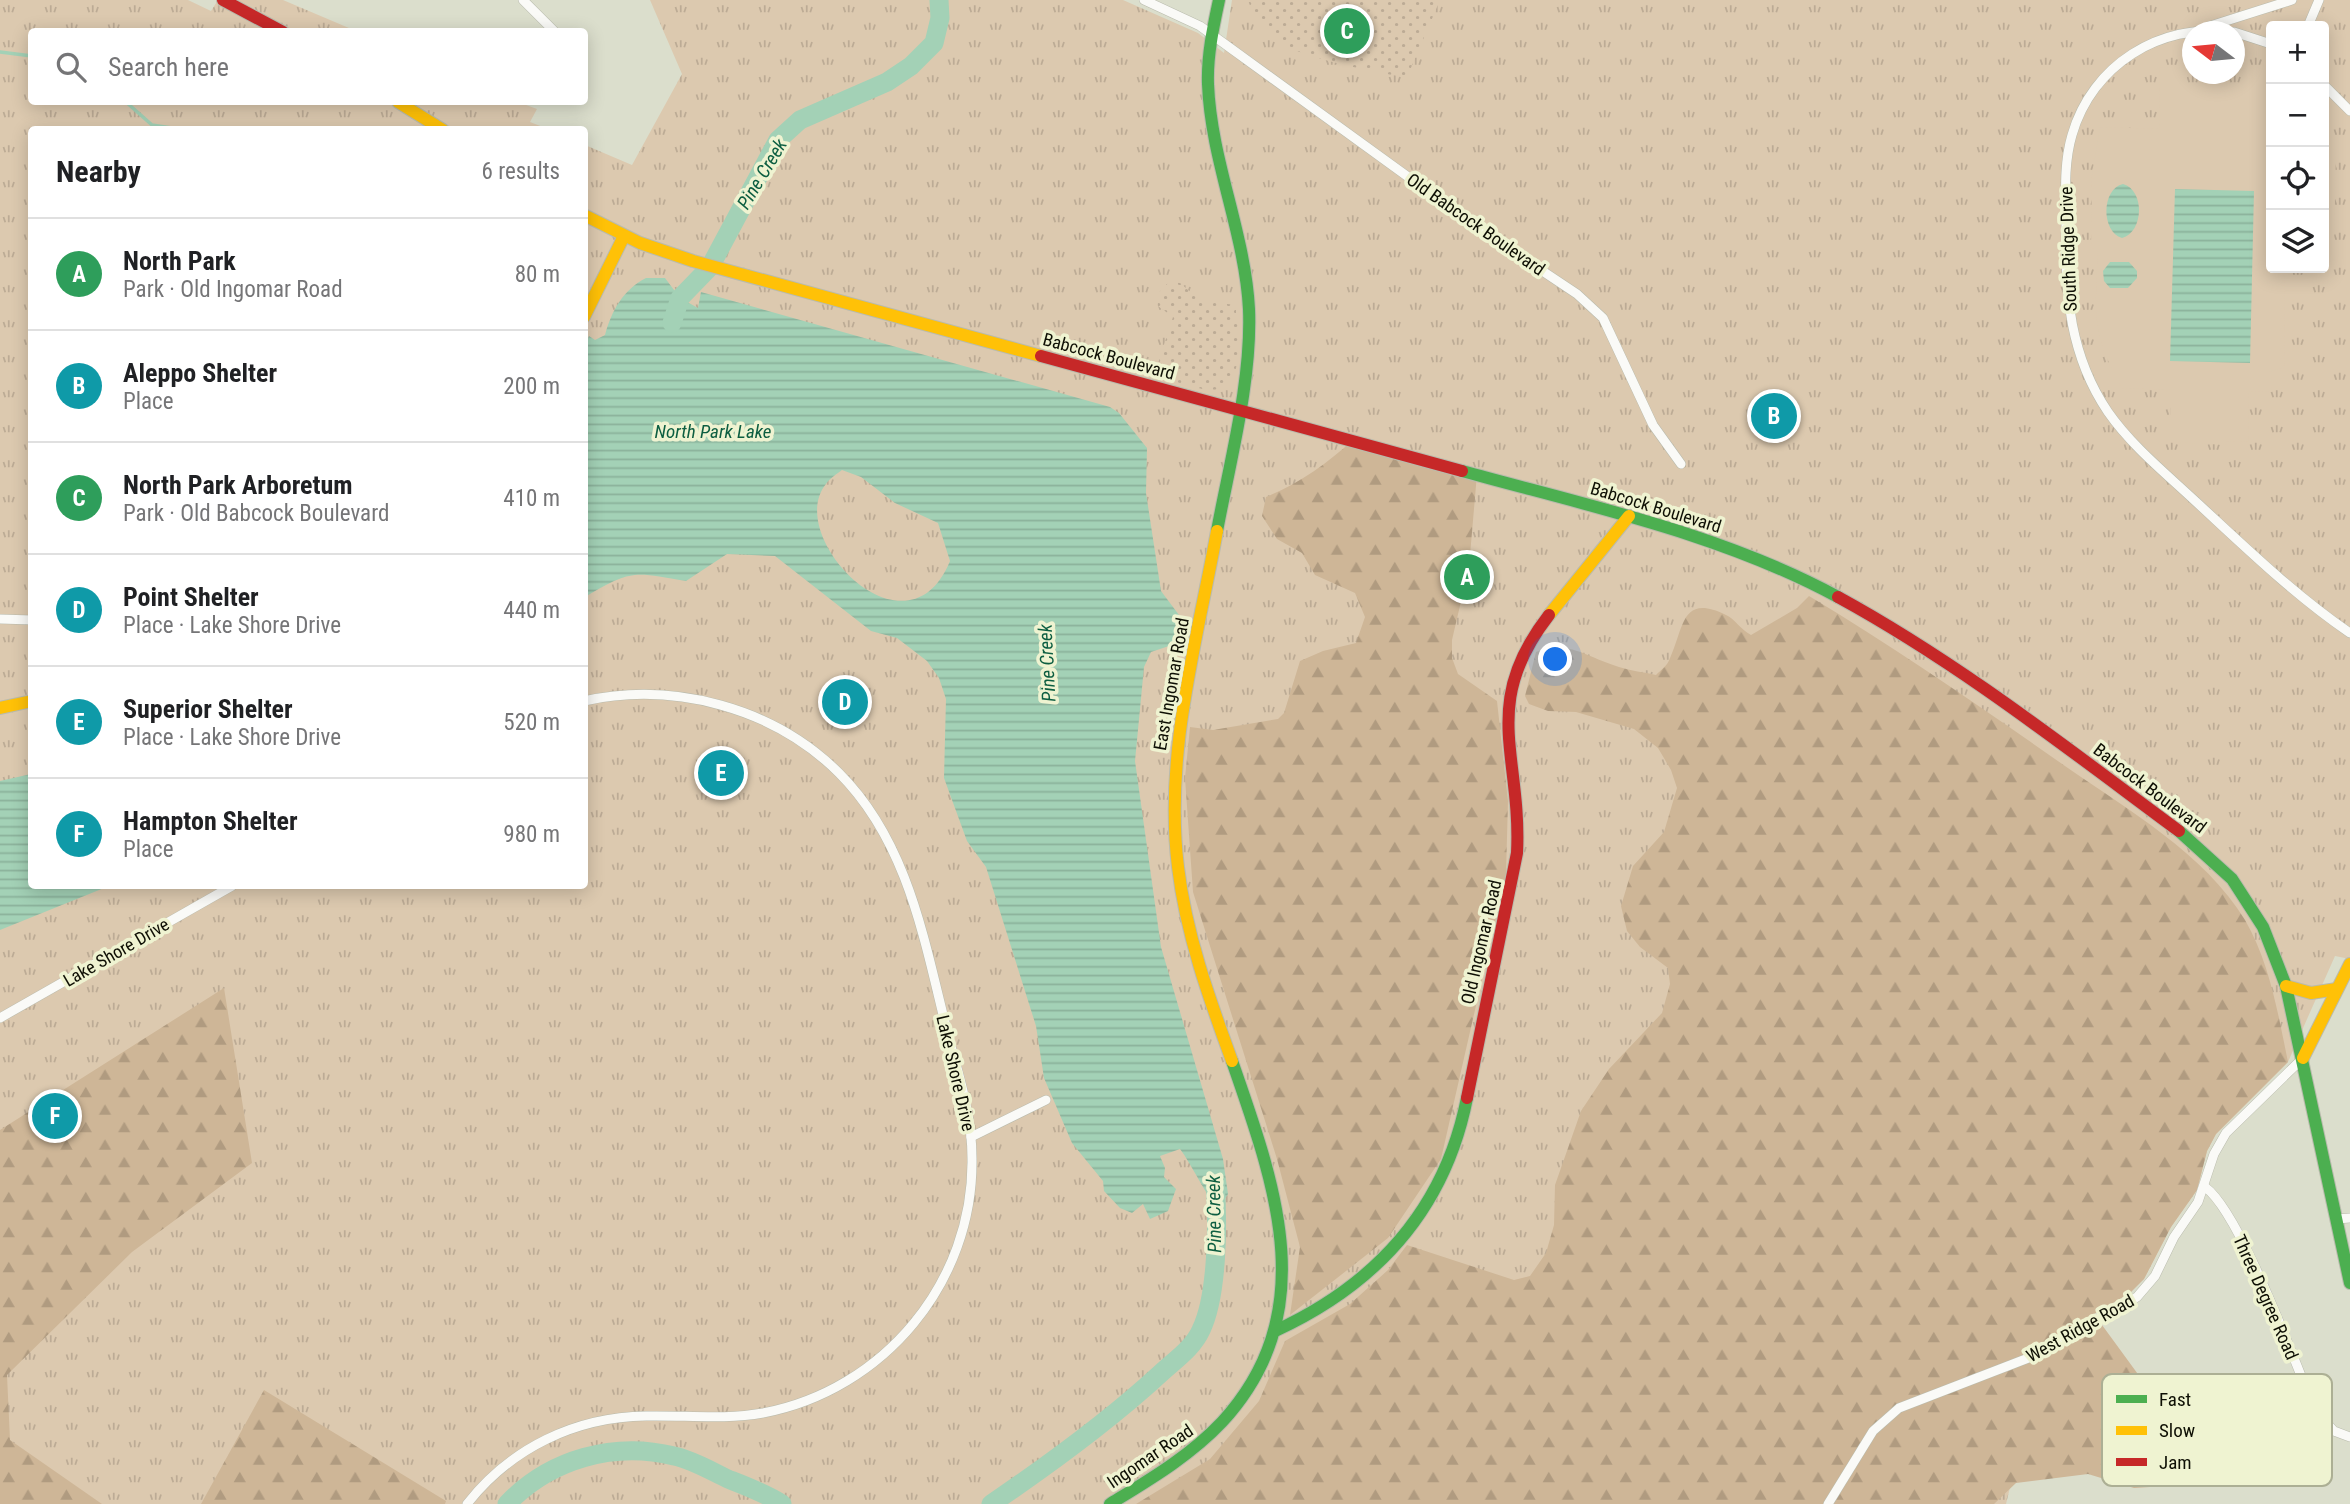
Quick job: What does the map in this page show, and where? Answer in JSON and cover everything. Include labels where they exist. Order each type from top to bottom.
[{"type":"main road","points":[[223,0],[276,28]]},
{"type":"main road","name":"East Ingomar Road","points":[[1219,0],[1212,34],[1208,81],[1211,117],[1248,290],[1248,346],[1239,409],[1179,725],[1173,805],[1177,863],[1187,916],[1266,1164],[1279,1217],[1283,1281],[1275,1331]]},
{"type":"main road","points":[[403,105],[437,126]]},
{"type":"main road","name":"Babcock Boulevard","points":[[588,217],[624,236],[693,261],[1477,474],[1724,545],[1808,581],[1900,631],[1983,687],[2214,859],[2232,879],[2263,927],[2286,986],[2343,1218],[2350,1283]]},
{"type":"main road","points":[[588,309],[624,236]]},
{"type":"main road","name":"Old Ingomar Road","points":[[1275,1331],[1314,1312],[1375,1264],[1417,1218],[1446,1169],[1464,1115],[1514,874],[1517,804],[1508,722],[1511,682],[1529,644],[1629,516]]},
{"type":"main road","points":[[0,708],[28,702]]},
{"type":"main road","points":[[2303,1058],[2350,964]]},
{"type":"main road","points":[[2286,986],[2312,993],[2337,989]]},
{"type":"main road","name":"Ingomar Road","points":[[1110,1504],[1181,1460],[1219,1427],[1252,1382],[1275,1331]]},
{"type":"street","points":[[523,0],[551,28]]},
{"type":"street","name":"Old Babcock Boulevard","points":[[1144,0],[1212,34],[1594,308],[1609,331],[1653,425],[1681,464]]},
{"type":"street","name":"South Ridge Drive","points":[[2226,21],[2292,0]]},
{"type":"street","points":[[2310,21],[2319,0]]},
{"type":"street","name":"South Ridge Drive","points":[[2182,33],[2169,36],[2115,65],[2086,102],[2075,125],[2067,155],[2066,178],[2066,292],[2072,331],[2088,377],[2121,429],[2237,540],[2350,633]]},
{"type":"street","name":"South Ridge Drive","points":[[2245,36],[2266,42]]},
{"type":"street","points":[[2329,90],[2350,111]]},
{"type":"street","points":[[0,619],[28,620]]},
{"type":"street","name":"Lake Shore Drive","points":[[467,1504],[490,1478],[519,1454],[568,1429],[624,1417],[737,1416],[777,1410],[829,1391],[873,1365],[904,1337],[917,1321],[953,1260],[970,1195],[971,1137],[964,1094],[905,878],[889,842],[853,788],[803,743],[778,728],[727,707],[652,694],[611,695],[588,700]]},
{"type":"street","name":"Lake Shore Drive","points":[[0,1018],[227,889]]},
{"type":"street","name":"West Ridge Road","points":[[1828,1504],[1873,1431],[1899,1408],[2031,1357],[2137,1297],[2155,1276],[2174,1237],[2206,1186],[2214,1154],[2226,1133],[2303,1058]]},
{"type":"street","points":[[971,1137],[1045,1100]]},
{"type":"street","name":"Three Degree Road","points":[[2206,1186],[2215,1194],[2235,1226],[2299,1374]]},
{"type":"street","name":"Three Degree Road","points":[[2332,1428],[2350,1437]]},
{"type":"green space","points":[[0,0],[188,0],[211,11],[218,0],[283,0],[349,28],[28,28],[28,105],[526,105],[537,109],[530,122],[540,126],[28,126],[28,889],[588,889],[588,146],[632,165],[682,74],[650,0],[1123,0],[1198,33],[1224,53],[1232,0],[2350,0],[2350,959],[2335,956],[2288,1062],[2216,1134],[2207,1151],[2197,1190],[2171,1227],[2144,1279],[2129,1291],[2057,1291],[2006,1504],[0,1504]]},
{"type":"green space","points":[[1248,0],[1440,0],[1407,77],[1341,64],[1290,48],[1274,39],[1264,29]]},
{"type":"green space","points":[[2160,67],[2182,68],[2182,84],[2187,84],[2187,95],[2197,95],[2197,91],[2233,92],[2233,95],[2242,95],[2245,68],[2266,69],[2266,273],[2285,273],[2284,367],[2269,372],[2269,391],[2249,392],[2248,442],[2227,441],[2226,445],[2171,442],[2171,390],[2122,388],[2100,337],[2096,308],[2098,253],[2091,246],[2092,175],[2100,127],[2159,129]]},
{"type":"green space","points":[[2329,142],[2336,148],[2334,248],[2329,253]]},
{"type":"green space","points":[[1170,282],[1180,283],[1201,301],[1236,305],[1236,315],[1240,317],[1238,356],[1234,376],[1223,389],[1206,390],[1154,376],[1173,317],[1158,306],[1158,298],[1161,289]]},
{"type":"green space","points":[[1353,440],[1477,474],[1469,567],[1452,640],[1452,658],[1458,674],[1497,701],[1508,801],[1506,874],[1441,1159],[1388,1238],[1290,1315],[1300,1247],[1277,1159],[1193,892],[1185,778],[1190,727],[1213,730],[1278,719],[1284,713],[1300,661],[1323,651],[1356,643],[1365,617],[1355,593],[1315,575],[1302,553],[1277,539],[1262,516],[1266,497],[1312,473]]},
{"type":"green space","points":[[1809,596],[1938,679],[2139,816],[2187,853],[2228,896],[2245,920],[2261,954],[2272,989],[2288,1062],[2216,1134],[2207,1151],[2197,1190],[2171,1227],[2144,1279],[2130,1293],[2094,1314],[2138,1374],[2102,1374],[2102,1478],[2088,1474],[2016,1483],[1994,1504],[1136,1504],[1210,1459],[1259,1401],[1285,1341],[1350,1304],[1388,1270],[1407,1245],[1514,1280],[1530,1276],[1546,1253],[1554,1225],[1555,1185],[1581,1111],[1609,1069],[1662,1013],[1670,984],[1668,968],[1640,947],[1627,931],[1621,906],[1633,866],[1664,832],[1677,788],[1671,770],[1658,748],[1634,729],[1576,712],[1548,711],[1529,704],[1525,696],[1536,652],[1568,649],[1624,668],[1656,675],[1669,661],[1682,625],[1692,611],[1700,608],[1711,609],[1726,615],[1751,635],[1797,608]]},
{"type":"green space","points":[[224,988],[252,1163],[132,1252],[7,1375],[10,1440],[102,1504],[0,1504],[0,1130]]},
{"type":"green space","points":[[264,1390],[446,1501],[445,1504],[201,1504]]},
{"type":"green space","points":[[2127,1486],[2166,1486],[2134,1488]]},
{"type":"water","points":[[2123,184],[2135,194],[2139,211],[2135,228],[2122,238],[2110,228],[2106,211],[2111,194]]},
{"type":"water","points":[[2175,189],[2254,191],[2250,363],[2170,361]]},
{"type":"water","points":[[2110,262],[2129,262],[2137,271],[2137,278],[2128,288],[2110,288],[2104,281],[2103,271]]},
{"type":"water","name":"North Park Lake","points":[[646,278],[665,278],[680,298],[698,308],[701,292],[1110,407],[1119,413],[1147,448],[1146,493],[1161,591],[1179,615],[1175,644],[1151,652],[1144,667],[1135,761],[1161,947],[1223,1159],[1228,1194],[1219,1208],[1180,1149],[1160,1156],[1165,1168],[1164,1177],[1176,1189],[1168,1211],[1150,1219],[1143,1204],[1132,1213],[1120,1208],[1104,1191],[1103,1181],[1072,1143],[1044,1078],[1036,1026],[986,867],[967,841],[944,778],[946,699],[939,678],[927,661],[897,638],[871,631],[775,556],[727,554],[686,581],[633,575],[613,581],[588,595],[588,338],[589,336],[595,340],[605,335],[611,317],[631,288]],"holes":[[[842,470],[861,477],[895,503],[938,523],[950,561],[931,590],[906,601],[881,596],[856,581],[835,559],[821,533],[817,507],[826,484]]]},
{"type":"water","points":[[28,775],[28,889],[102,889],[0,930],[0,781]]},
{"type":"waterway","name":"Pine Creek","points":[[672,323],[680,298],[710,267],[778,140],[800,120],[887,82],[911,66],[934,43],[940,18],[939,0]]},
{"type":"waterway","points":[[0,52],[28,56]]},
{"type":"waterway","points":[[129,105],[152,125],[159,126]]},
{"type":"waterway","name":"Pine Creek","points":[[991,1504],[1057,1458],[1121,1408],[1183,1353],[1198,1336],[1207,1315],[1214,1278],[1215,1181]]},
{"type":"waterway","name":"Pine Creek","points":[[507,1504],[524,1488],[563,1465],[606,1453],[629,1451],[651,1452],[688,1460],[782,1504]]},
{"type":"traffic: fast","points":[[1217,531],[1244,392],[1249,336],[1246,281],[1210,113],[1208,63],[1219,0]]},
{"type":"traffic: fast","points":[[1462,471],[1702,539],[1794,575],[1838,597]]},
{"type":"traffic: fast","points":[[2179,831],[2232,879],[2263,927],[2286,986],[2350,1283]]},
{"type":"traffic: fast","points":[[1110,1504],[1183,1457],[1222,1422],[1253,1380],[1272,1337],[1281,1292],[1281,1247],[1263,1154],[1232,1061]]},
{"type":"traffic: fast","points":[[1275,1331],[1312,1312],[1345,1290],[1375,1266],[1401,1238],[1442,1175],[1457,1138],[1467,1098]]},
{"type":"traffic: slow","points":[[403,105],[437,126]]},
{"type":"traffic: slow","points":[[588,217],[640,243],[693,261],[1041,356]]},
{"type":"traffic: slow","points":[[588,309],[624,236]]},
{"type":"traffic: slow","points":[[1549,615],[1629,516]]},
{"type":"traffic: slow","points":[[1217,531],[1185,698],[1175,782],[1175,825],[1178,867],[1187,917],[1207,990],[1232,1061]]},
{"type":"traffic: slow","points":[[0,708],[28,702]]},
{"type":"traffic: slow","points":[[2303,1058],[2350,964]]},
{"type":"traffic: slow","points":[[2286,986],[2311,993],[2337,989]]},
{"type":"traffic: jam","points":[[223,0],[276,28]]},
{"type":"traffic: jam","points":[[1041,356],[1462,471]]},
{"type":"traffic: jam","points":[[1838,597],[1970,678],[2179,831]]},
{"type":"traffic: jam","points":[[1467,1098],[1517,853],[1509,704],[1515,676],[1528,647],[1549,615]]},
{"type":"place","name":"North Park Arboretum","points":[[1347,31]]},
{"type":"place","name":"Aleppo Shelter","points":[[1774,416]]},
{"type":"place","name":"North Park","points":[[1467,577]]},
{"type":"place","name":"Point Shelter","points":[[845,702]]},
{"type":"place","name":"Superior Shelter","points":[[721,773]]},
{"type":"place","name":"Hampton Shelter","points":[[55,1116]]}]
